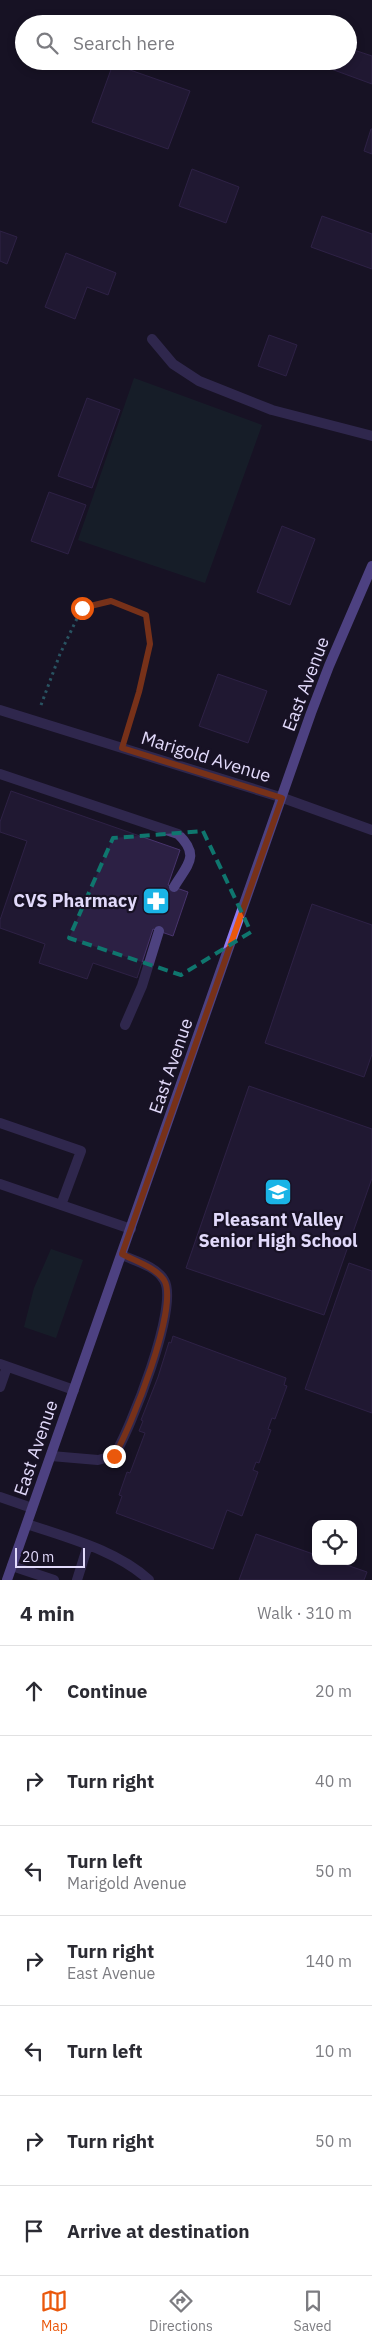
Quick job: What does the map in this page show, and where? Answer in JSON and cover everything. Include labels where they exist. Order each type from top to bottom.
[{"type":"main road","name":"East Avenue","points":[[7,1580],[329,666],[372,566]]},
{"type":"street","points":[[152,339],[173,364],[199,381],[272,410],[372,436]]},
{"type":"street","name":"Marigold Avenue","points":[[0,710],[282,798],[372,830]]},
{"type":"street","points":[[0,774],[178,834],[188,844],[192,856],[174,887]]},
{"type":"street","points":[[125,1025],[142,986],[159,931]]},
{"type":"street","points":[[0,1123],[81,1151],[61,1205]]},
{"type":"street","points":[[0,1184],[131,1229]]},
{"type":"street","points":[[51,1456],[98,1460],[114,1456],[125,1438],[159,1341],[168,1300],[164,1280],[150,1267],[122,1254]]},
{"type":"street","points":[[0,1387],[4,1366],[74,1390]]},
{"type":"street","points":[[0,1497],[32,1508]]},
{"type":"street","points":[[27,1524],[99,1549],[140,1572],[149,1580]]},
{"type":"street","points":[[77,1580],[88,1546]]},
{"type":"street","points":[[12,1566],[54,1580]]},
{"type":"path","points":[[35,721],[60,654],[82,608],[111,601],[146,615],[150,644],[139,692],[122,748]]},
{"type":"highlighted area","points":[[203,831],[251,932],[181,975],[69,938],[113,838]]},
{"type":"green space","points":[[134,378],[262,425],[205,583],[78,540]]},
{"type":"green space","points":[[51,1249],[83,1260],[56,1338],[24,1327],[34,1288]]},
{"type":"building","points":[[357,51],[372,56],[372,84],[334,70],[357,70]]},
{"type":"building","points":[[111,70],[130,70],[190,91],[168,149],[92,122]]},
{"type":"building","points":[[372,129],[372,154],[364,151]]},
{"type":"building","points":[[192,169],[239,187],[226,223],[179,206]]},
{"type":"building","points":[[322,216],[372,234],[372,269],[311,247]]},
{"type":"building","points":[[0,231],[17,237],[7,264],[0,261]]},
{"type":"building","points":[[66,253],[116,273],[108,295],[87,287],[75,319],[45,307]]},
{"type":"building","points":[[269,335],[297,345],[286,376],[258,366]]},
{"type":"building","points":[[87,398],[120,410],[92,488],[58,476]]},
{"type":"building","points":[[49,492],[86,505],[68,554],[31,541]]},
{"type":"building","points":[[282,526],[315,539],[290,605],[257,592]]},
{"type":"building","points":[[218,674],[267,691],[248,743],[199,726]]},
{"type":"building","name":"CVS Pharmacy","points":[[11,791],[180,850],[168,885],[188,892],[173,936],[153,929],[137,978],[93,963],[87,979],[39,963],[45,944],[0,928],[0,920],[27,841],[0,832],[0,822]]},
{"type":"building","points":[[312,904],[372,925],[372,1054],[364,1077],[265,1043]]},
{"type":"building","points":[[249,1086],[372,1129],[372,1178],[324,1315],[186,1268]]},
{"type":"building","points":[[349,1263],[372,1271],[372,1413],[305,1389]]},
{"type":"building","points":[[173,1336],[286,1378],[284,1385],[287,1386],[275,1419],[272,1418],[268,1429],[271,1430],[259,1463],[256,1462],[253,1470],[258,1472],[242,1516],[227,1510],[213,1549],[116,1513],[122,1496],[119,1495],[127,1472],[130,1473],[145,1433],[139,1431],[143,1421],[141,1420],[169,1342],[171,1343]]},
{"type":"building","points":[[256,1534],[312,1554],[312,1565],[347,1565],[367,1572],[364,1580],[239,1580]]},
{"type":"place","name":"CVS Pharmacy","points":[[156,901]]},
{"type":"place","name":"Pleasant Valley Senior High School","points":[[278,1192]]},
{"type":"route","points":[[82,608],[111,601],[146,615],[150,644],[139,692],[122,748],[282,798],[122,1254],[150,1267],[164,1280],[168,1300],[162,1332],[125,1438],[114,1456]]}]
